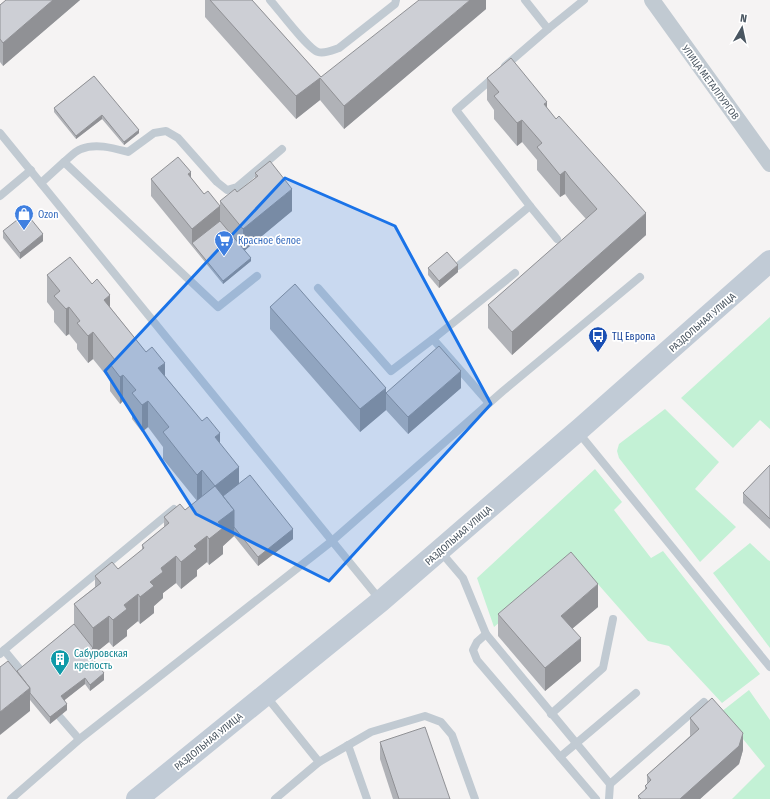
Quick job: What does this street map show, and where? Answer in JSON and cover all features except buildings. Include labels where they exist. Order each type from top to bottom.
[{"type":"main road","name":"РАЗДОЛЬНАЯ УЛИЦА","points":[[137,799],[381,601],[440,551],[770,261]]},
{"type":"street","name":"УЛИЦА МЕТАЛЛУРГОВ","points":[[652,0],[770,164]]},
{"type":"lane","points":[[270,0],[308,44],[318,52],[329,52],[339,48],[395,4],[396,0]]},
{"type":"lane","points":[[525,0],[548,29]]},
{"type":"lane","points":[[557,239],[456,110],[548,29],[584,0]]},
{"type":"lane","points":[[41,183],[80,149],[105,147],[128,152],[154,133],[166,131],[178,138],[217,182],[227,190],[237,187],[282,149]]},
{"type":"lane","points":[[0,133],[381,601]]},
{"type":"lane","points":[[64,162],[218,307],[257,276]]},
{"type":"lane","points":[[0,196],[30,170]]},
{"type":"lane","points":[[458,266],[530,206]]},
{"type":"lane","points":[[318,288],[391,371],[515,273]]},
{"type":"lane","points":[[11,799],[79,739],[332,541],[489,403],[640,277]]},
{"type":"lane","points":[[433,339],[489,403]]},
{"type":"lane","points":[[578,431],[770,667]]},
{"type":"lane","points":[[24,672],[2,652],[174,509]]},
{"type":"lane","points":[[440,551],[463,578],[486,634],[610,784],[609,799]]},
{"type":"lane","points":[[551,714],[603,668],[614,619]]},
{"type":"lane","points":[[486,634],[477,642],[473,650],[477,660],[596,799]]},
{"type":"lane","points":[[560,757],[636,693]]},
{"type":"lane","points":[[266,695],[319,762]]},
{"type":"lane","points":[[610,784],[704,702]]},
{"type":"lane","points":[[60,716],[79,739]]},
{"type":"lane","points":[[275,799],[319,762],[371,732],[426,716],[441,722],[452,735],[475,799]]},
{"type":"lane","points":[[348,745],[368,799]]},
{"type":"highlighted area","points":[[285,178],[395,226],[491,404],[329,581],[196,514],[105,371]]},
{"type":"green space","points":[[770,317],[770,429],[760,420],[733,448],[681,398]]},
{"type":"green space","points":[[665,409],[719,462],[695,489],[736,527],[700,562],[619,458],[617,451],[619,444]]},
{"type":"green space","points":[[595,469],[622,502],[614,510],[651,558],[663,551],[760,674],[722,703],[669,646],[648,641],[575,558],[494,627],[477,578]]},
{"type":"green space","points":[[750,543],[770,561],[770,648],[713,573]]},
{"type":"green space","points":[[749,690],[770,720],[770,799],[732,799],[765,766],[721,712]]},
{"type":"place","name":"Ozon","points":[[24,231]]},
{"type":"place","name":"Красное белое","points":[[224,257]]},
{"type":"place","name":"ТЦ Европа","points":[[598,353]]},
{"type":"place","name":"Сабуровская крепость","points":[[60,676]]}]
